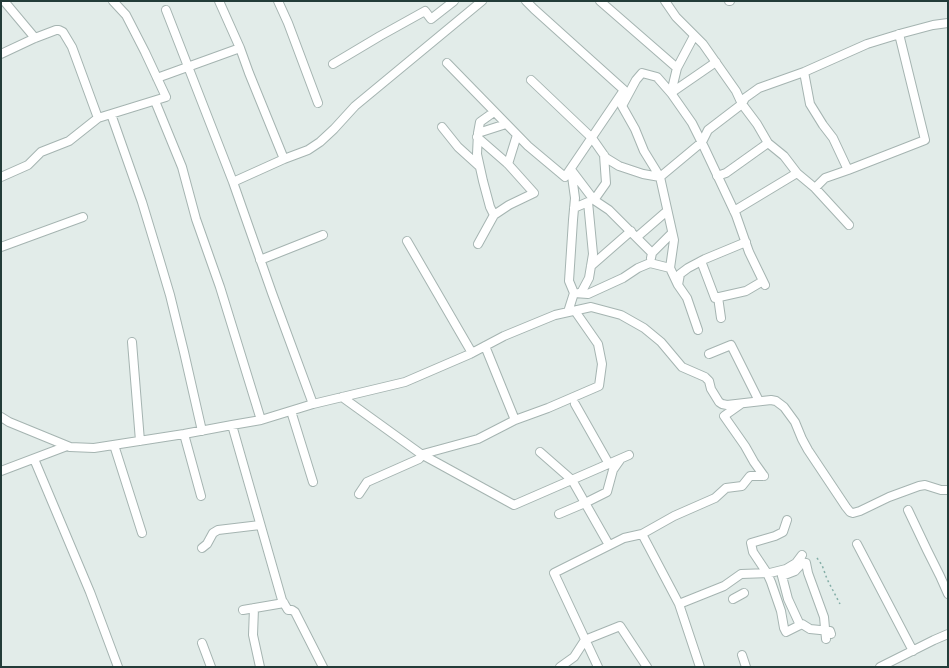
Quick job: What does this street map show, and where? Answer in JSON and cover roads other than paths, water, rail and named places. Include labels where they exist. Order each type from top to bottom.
[{"type":"street","points":[[4,1],[35,38]]},
{"type":"street","points":[[1,177],[28,165],[41,152],[69,141],[98,118],[166,97],[146,52],[126,15],[113,1]]},
{"type":"street","points":[[219,1],[240,48],[248,73],[284,159]]},
{"type":"street","points":[[278,1],[288,23],[318,103]]},
{"type":"street","points":[[333,64],[425,11],[431,19],[454,1]]},
{"type":"street","points":[[447,63],[528,146],[565,177],[624,90],[526,1]]},
{"type":"street","points":[[600,1],[677,68]]},
{"type":"street","points":[[665,1],[676,17],[703,44],[736,91],[742,104],[757,124],[768,143],[784,156],[797,173],[815,188],[849,225]]},
{"type":"street","points":[[233,182],[308,150],[320,142],[355,106],[478,2]]},
{"type":"street","points":[[166,10],[233,182],[313,404]]},
{"type":"street","points":[[531,80],[592,138],[606,158],[619,166],[643,174],[660,177],[702,142],[708,130],[742,104],[745,98],[760,88],[804,72],[867,44],[933,25],[948,23]]},
{"type":"street","points":[[1,54],[56,30],[63,32],[72,47],[98,118]]},
{"type":"street","points":[[815,188],[825,178],[925,140],[899,34]]},
{"type":"street","points":[[671,93],[677,68],[694,36]]},
{"type":"street","points":[[157,78],[240,48]]},
{"type":"street","points":[[671,93],[716,62]]},
{"type":"street","points":[[804,72],[810,104],[823,125],[834,138],[848,170]]},
{"type":"street","points":[[698,330],[688,298],[678,285],[670,268],[674,240],[660,177],[644,151],[635,129],[622,106],[636,80],[642,73],[657,77],[671,93],[692,123],[734,211],[749,252],[764,283],[746,290],[715,298],[702,261]]},
{"type":"street","points":[[155,101],[182,167],[196,220],[220,287],[260,420]]},
{"type":"street","points":[[494,112],[480,122],[477,135],[476,154],[488,200],[494,215]]},
{"type":"street","points":[[111,114],[142,202],[163,273],[184,352],[202,430]]},
{"type":"street","points":[[477,135],[506,124]]},
{"type":"street","points":[[442,127],[458,147],[479,166]]},
{"type":"street","points":[[477,135],[508,164],[534,193],[509,205],[494,215],[478,244]]},
{"type":"street","points":[[508,164],[517,135]]},
{"type":"street","points":[[717,176],[726,173],[768,143]]},
{"type":"street","points":[[594,200],[606,183],[604,155]]},
{"type":"street","points":[[571,169],[594,200],[609,210],[652,253]]},
{"type":"street","points":[[571,169],[576,198],[569,281],[578,293],[588,294],[623,278],[638,268],[650,263],[670,268]]},
{"type":"street","points":[[734,211],[797,173]]},
{"type":"street","points":[[571,312],[578,293],[589,278],[593,254],[588,202],[574,208]]},
{"type":"street","points":[[591,266],[667,211]]},
{"type":"street","points":[[1,247],[83,217]]},
{"type":"street","points":[[650,263],[652,253],[672,233]]},
{"type":"street","points":[[260,260],[322,235]]},
{"type":"street","points":[[407,240],[472,354]]},
{"type":"street","points":[[678,285],[680,274],[688,268],[746,242]]},
{"type":"street","points":[[718,297],[721,318]]},
{"type":"street","points":[[1,416],[9,422],[67,446],[94,448],[260,420],[313,404],[405,382],[472,354],[504,336],[555,315],[591,307],[621,315],[644,328],[661,342],[682,366],[705,377],[719,402],[722,404],[727,405],[771,400],[776,401],[784,407],[795,422],[808,450],[850,512],[853,513],[860,511],[889,497],[919,486],[925,485],[941,490],[948,490]]},
{"type":"street","points":[[359,494],[367,482],[419,460],[423,454],[478,439],[515,420],[585,393],[598,386],[602,364],[598,344],[571,312]]},
{"type":"street","points":[[132,342],[140,441]]},
{"type":"street","points":[[709,354],[731,345],[759,401]]},
{"type":"street","points":[[485,346],[515,420]]},
{"type":"street","points":[[342,397],[422,455],[514,505],[629,455]]},
{"type":"street","points":[[598,667],[554,573],[624,538],[642,534],[674,516],[715,498],[726,488],[742,486],[750,476],[764,476],[724,416],[743,403]]},
{"type":"street","points":[[575,404],[609,464]]},
{"type":"street","points":[[290,411],[313,482]]},
{"type":"street","points":[[232,425],[284,603],[288,610],[295,612],[323,667]]},
{"type":"street","points":[[184,434],[201,496]]},
{"type":"street","points":[[114,445],[142,533]]},
{"type":"street","points":[[1,471],[67,446]]},
{"type":"street","points":[[540,452],[572,480],[609,545]]},
{"type":"street","points":[[34,458],[90,592],[118,667]]},
{"type":"street","points":[[559,514],[607,492],[613,470],[620,459]]},
{"type":"street","points":[[908,510],[948,594]]},
{"type":"street","points":[[787,520],[783,532],[775,536],[750,543],[753,552],[767,573],[771,582],[781,611],[786,632],[802,624],[810,629],[827,635],[824,617],[804,560]]},
{"type":"street","points":[[202,548],[207,544],[213,532],[218,530],[260,525]]},
{"type":"street","points":[[642,534],[679,604],[700,667]]},
{"type":"street","points":[[857,544],[913,651]]},
{"type":"street","points":[[679,604],[724,586],[741,574],[767,573],[786,569],[804,560]]},
{"type":"street","points":[[800,625],[788,599],[782,576],[795,571],[804,560]]},
{"type":"street","points":[[734,599],[744,593]]},
{"type":"street","points":[[243,610],[284,603]]},
{"type":"street","points":[[254,608],[253,635],[260,667]]},
{"type":"street","points":[[560,667],[574,657],[585,640],[620,626],[647,667]]},
{"type":"street","points":[[880,667],[948,634]]},
{"type":"street","points":[[202,643],[211,667]]},
{"type":"street","points":[[742,655],[746,667]]}]
